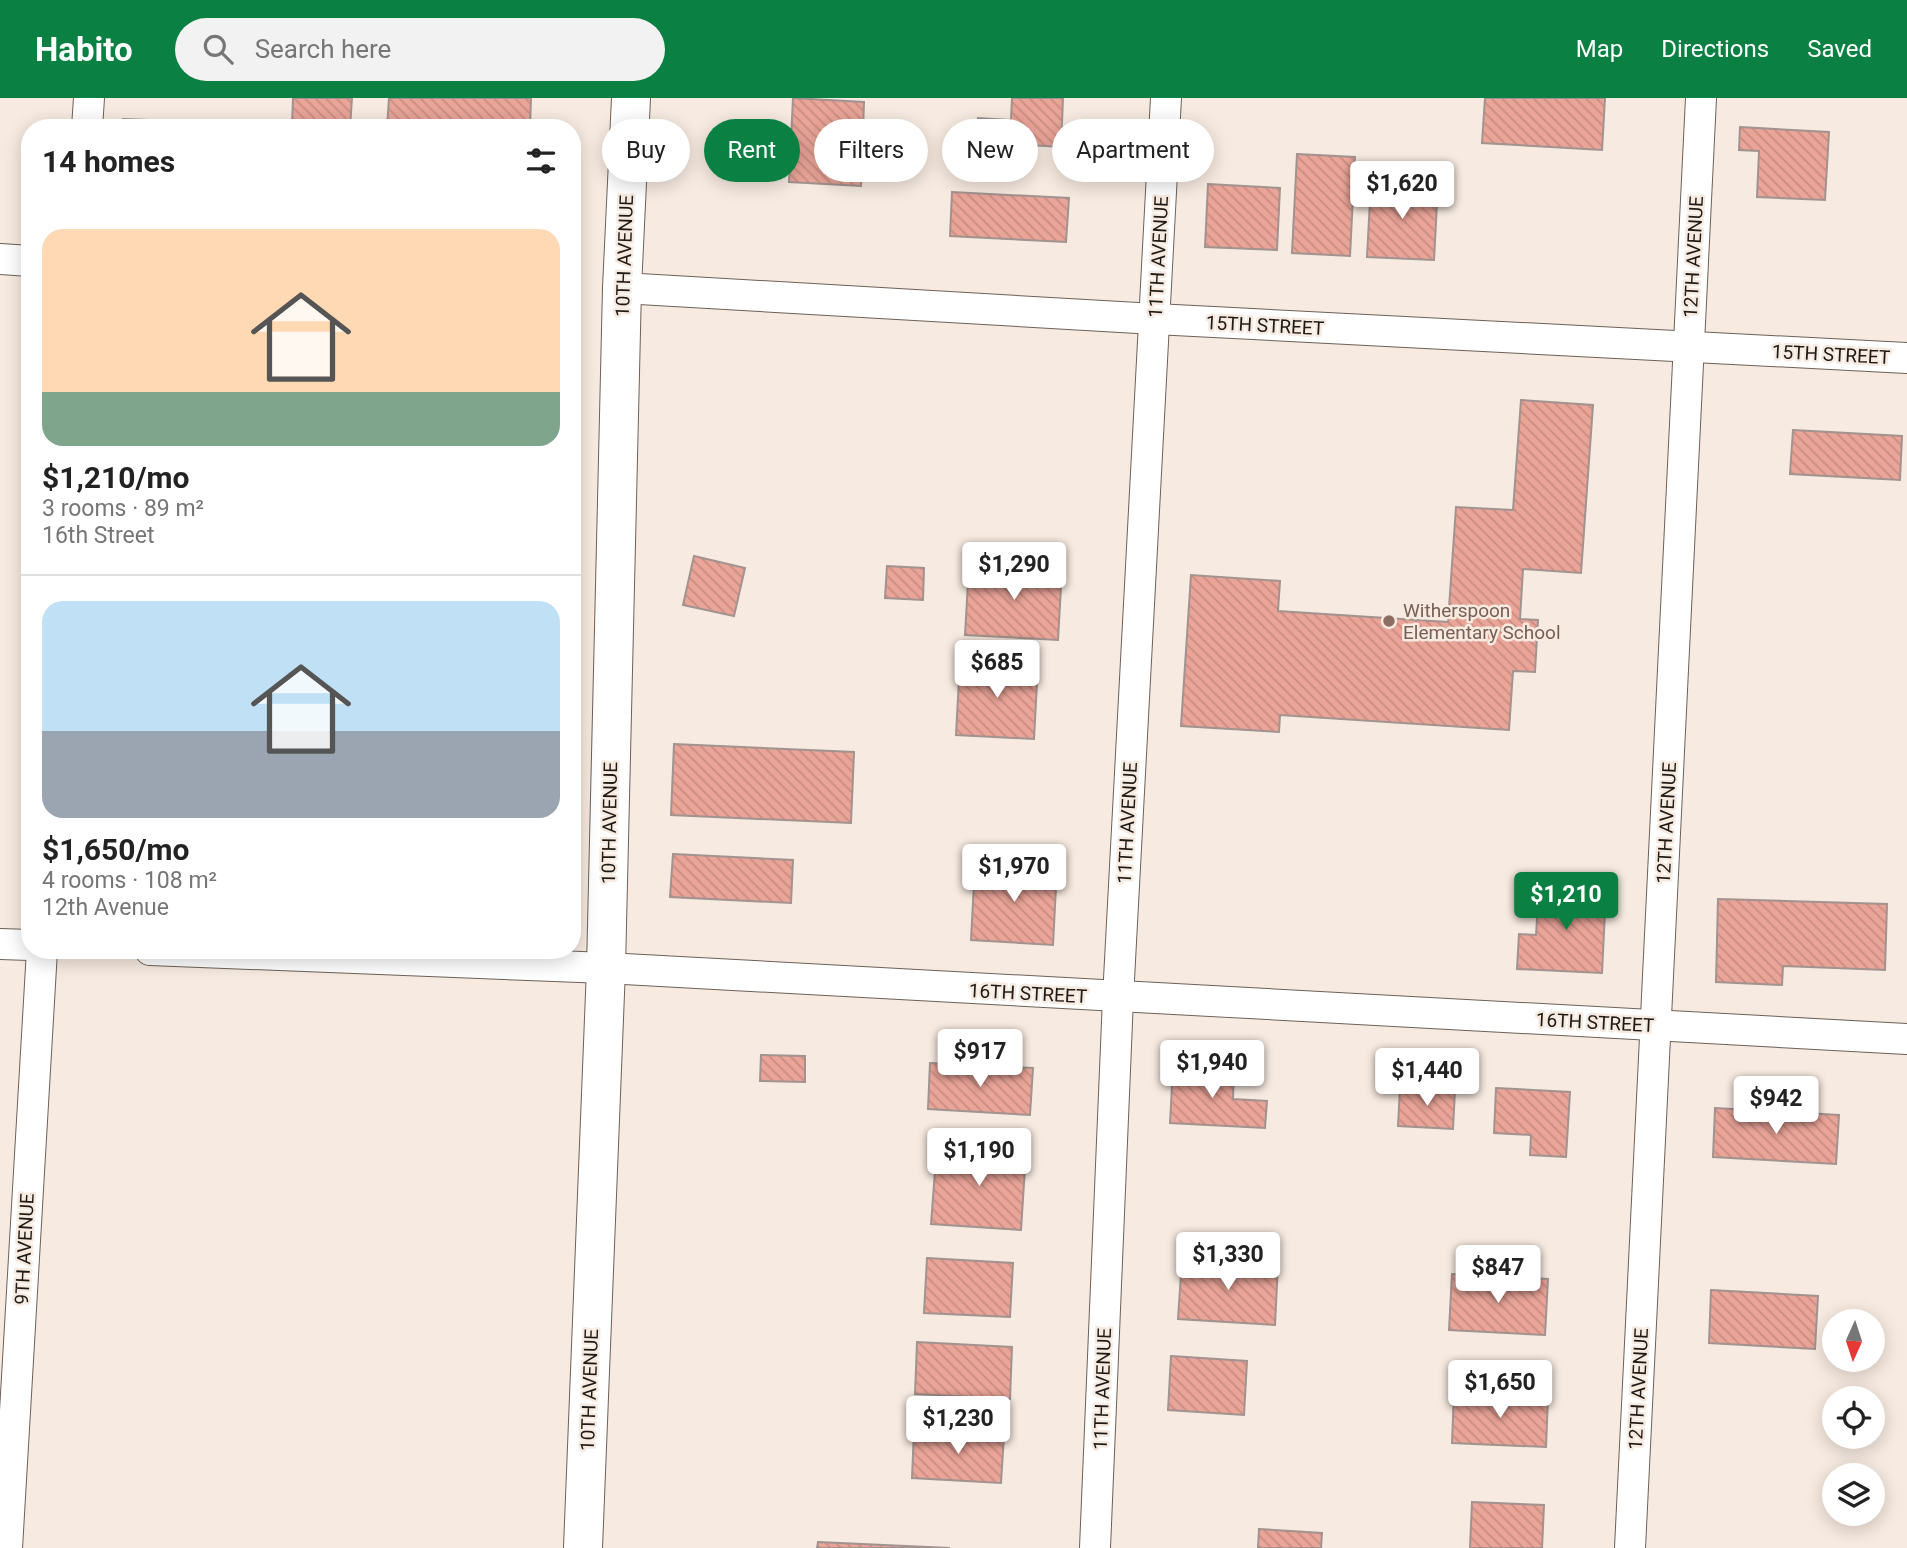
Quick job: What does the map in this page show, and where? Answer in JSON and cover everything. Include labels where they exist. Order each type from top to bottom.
[{"type":"street","points":[[88,119],[89,98]]},
{"type":"street","name":"10TH AVENUE","points":[[583,1548],[606,968],[622,288],[631,98]]},
{"type":"street","name":"11TH AVENUE","points":[[1095,1548],[1118,998],[1166,98]]},
{"type":"street","name":"12TH AVENUE","points":[[1630,1548],[1701,98]]},
{"type":"street","points":[[0,260],[21,261]]},
{"type":"street","name":"15TH STREET","points":[[622,288],[1907,358]]},
{"type":"street","points":[[0,944],[21,945]]},
{"type":"street","name":"9TH AVENUE","points":[[7,1548],[41,959]]},
{"type":"street","name":"16TH STREET","points":[[378,959],[606,968],[1907,1039]]},
{"type":"building","points":[[293,98],[352,98],[351,119],[292,119]]},
{"type":"building","points":[[389,98],[531,98],[530,119],[388,119]]},
{"type":"building","points":[[793,98],[864,102],[863,119],[814,119],[814,182],[861,182],[861,186],[789,182],[800,182],[800,119],[792,119]]},
{"type":"building","points":[[1012,98],[1063,98],[1062,119],[1052,119],[1052,146],[1038,146],[1038,119],[1011,119]]},
{"type":"building","points":[[1485,98],[1605,98],[1602,150],[1482,143]]},
{"type":"building","points":[[1740,127],[1829,132],[1825,200],[1757,197],[1759,151],[1739,150]]},
{"type":"building","points":[[1297,154],[1355,157],[1350,256],[1292,253]]},
{"type":"building","points":[[1371,182],[1438,185],[1434,260],[1367,257]]},
{"type":"building","points":[[1208,184],[1280,188],[1277,250],[1205,247]]},
{"type":"building","points":[[952,192],[1069,198],[1066,242],[950,236]]},
{"type":"building","points":[[1521,400],[1593,405],[1581,573],[1523,569],[1520,619],[1538,620],[1535,672],[1513,671],[1509,730],[1280,715],[1279,732],[1181,726],[1191,575],[1280,581],[1278,611],[1448,622],[1456,507],[1513,510]]},
{"type":"building","points":[[1793,430],[1902,436],[1900,480],[1790,474]]},
{"type":"building","points":[[694,556],[745,568],[734,616],[683,605]]},
{"type":"building","points":[[969,564],[1062,569],[1058,640],[965,635]]},
{"type":"building","points":[[887,566],[924,568],[923,600],[885,598]]},
{"type":"building","points":[[960,660],[1038,664],[1034,739],[956,735]]},
{"type":"building","points":[[674,744],[854,752],[851,823],[671,815]]},
{"type":"building","points":[[673,854],[793,860],[791,903],[670,897]]},
{"type":"building","points":[[975,864],[1057,868],[1053,945],[971,940]]},
{"type":"building","points":[[1539,887],[1606,891],[1602,973],[1517,969],[1519,934],[1536,935]]},
{"type":"building","points":[[1718,899],[1887,904],[1885,970],[1783,966],[1782,985],[1716,982]]},
{"type":"building","points":[[761,1055],[805,1056],[805,1082],[760,1081]]},
{"type":"building","points":[[930,1063],[1033,1068],[1030,1115],[928,1109]]},
{"type":"building","points":[[1173,1067],[1234,1071],[1233,1099],[1267,1101],[1265,1128],[1170,1123]]},
{"type":"building","points":[[1400,1088],[1455,1090],[1453,1129],[1398,1126]]},
{"type":"building","points":[[1496,1088],[1570,1092],[1566,1157],[1530,1155],[1531,1135],[1494,1133]]},
{"type":"building","points":[[1715,1108],[1839,1115],[1836,1164],[1713,1157]]},
{"type":"building","points":[[937,1145],[1026,1152],[1021,1230],[931,1224]]},
{"type":"building","points":[[927,1258],[1013,1263],[1010,1317],[924,1313]]},
{"type":"building","points":[[1182,1259],[1278,1264],[1275,1325],[1178,1319]]},
{"type":"building","points":[[1452,1274],[1548,1279],[1545,1335],[1449,1330]]},
{"type":"building","points":[[1711,1290],[1818,1296],[1815,1349],[1709,1343]]},
{"type":"building","points":[[917,1342],[1012,1347],[1010,1399],[915,1394]]},
{"type":"building","points":[[1171,1356],[1247,1361],[1244,1415],[1168,1410]]},
{"type":"building","points":[[1454,1393],[1548,1397],[1546,1447],[1452,1443]]},
{"type":"building","points":[[914,1430],[1004,1435],[1001,1483],[912,1478]]},
{"type":"building","points":[[1472,1502],[1544,1505],[1542,1548],[1470,1548]]},
{"type":"building","points":[[1259,1529],[1322,1533],[1321,1548],[1258,1548]]},
{"type":"building","points":[[818,1542],[950,1548],[817,1548]]},
{"type":"place","name":"Witherspoon Elementary School","points":[[1389,621]]}]
